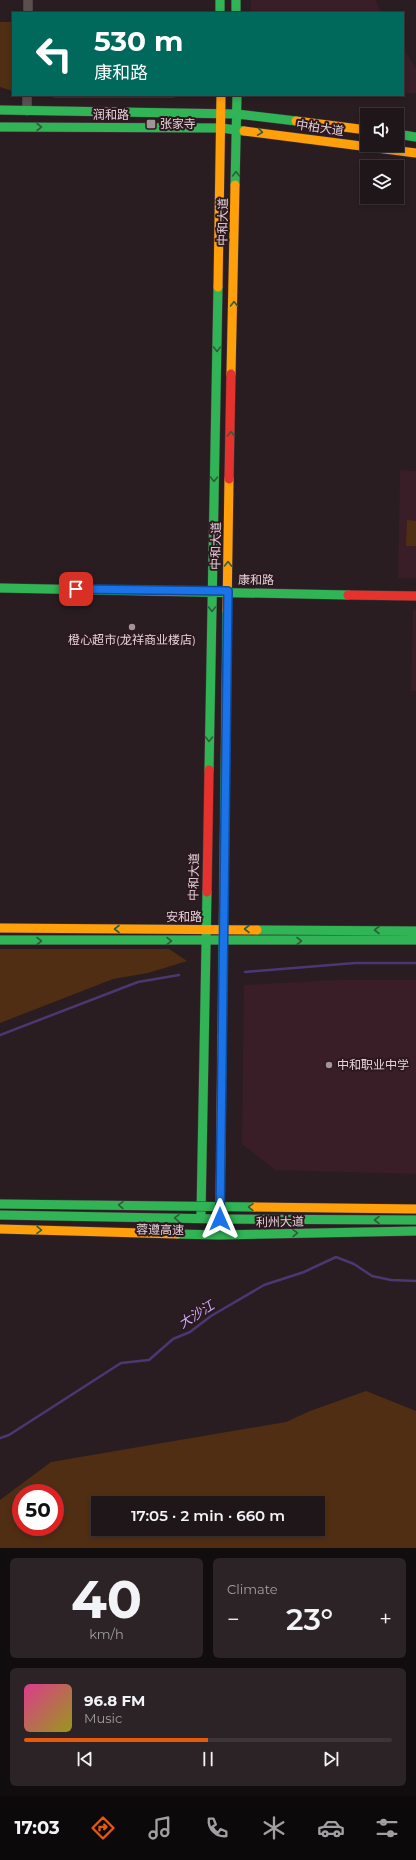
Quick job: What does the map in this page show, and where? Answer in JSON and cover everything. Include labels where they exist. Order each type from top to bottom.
[{"type":"main road","points":[[220,0],[220,12]]},
{"type":"main road","points":[[236,0],[236,12]]},
{"type":"main road","name":"中和大道","points":[[201,1219],[221,96]]},
{"type":"main road","name":"中和大道","points":[[220,1219],[228,591],[237,96]]},
{"type":"main road","name":"润和路","points":[[0,110],[221,114]]},
{"type":"main road","name":"中柏大道","points":[[221,114],[237,114],[360,129]]},
{"type":"main road","name":"润和路","points":[[0,126],[221,128]]},
{"type":"main road","name":"中柏大道","points":[[221,128],[416,153]]},
{"type":"main road","points":[[404,135],[416,137]]},
{"type":"main road","name":"康和路","points":[[0,588],[228,591],[416,596]]},
{"type":"main road","name":"安和路","points":[[0,928],[416,931]]},
{"type":"main road","name":"安和路","points":[[0,940],[205,942],[416,940]]},
{"type":"main road","name":"蓉遵高速","points":[[0,1204],[416,1209]]},
{"type":"main road","name":"利州大道","points":[[0,1215],[201,1219],[416,1220]]},
{"type":"main road","name":"利州大道","points":[[0,1229],[219,1235],[416,1231]]},
{"type":"main road","name":"蓉遵高速","points":[[79,1241],[192,1242],[416,1240]]},
{"type":"street","points":[[28,0],[28,12]]},
{"type":"street","points":[[27,96],[27,111]]},
{"type":"shaded area","points":[[251,0],[375,0],[381,12],[251,12]]},
{"type":"shaded area","points":[[0,22],[12,22],[12,91],[0,87]]},
{"type":"shaded area","points":[[404,49],[416,69],[416,93],[404,93]]},
{"type":"shaded area","points":[[53,96],[176,96],[174,98],[54,98]]},
{"type":"shaded area","points":[[400,470],[416,471],[416,578],[398,578]]},
{"type":"shaded area","points":[[407,520],[416,521],[416,546],[406,546]]},
{"type":"shaded area","points":[[413,610],[416,610],[416,691],[411,691]]},
{"type":"shaded area","points":[[0,949],[169,949],[187,961],[148,973],[113,979],[0,1023]]},
{"type":"shaded area","name":"中和职业中学","points":[[338,980],[416,980],[416,1174],[275,1170],[242,1144],[244,985]]},
{"type":"shaded area","points":[[366,1391],[416,1411],[416,1548],[0,1548],[0,1500],[12,1491],[12,1536],[64,1536],[64,1484],[21,1484],[51,1462],[286,1422],[310,1411]]},
{"type":"waterway","points":[[245,972],[355,963],[416,963]]},
{"type":"waterway","points":[[0,1035],[138,982],[179,975]]},
{"type":"waterway","name":"大沙江","points":[[0,1438],[9,1435],[121,1363],[149,1360],[173,1339],[190,1332],[211,1316],[264,1285],[304,1272],[336,1257],[354,1264],[372,1276],[391,1280],[416,1281]]},
{"type":"traffic: fast","points":[[220,0],[220,12]]},
{"type":"traffic: fast","points":[[236,0],[236,12]]},
{"type":"traffic: fast","points":[[235,185],[237,96]]},
{"type":"traffic: fast","points":[[0,110],[237,114],[296,121]]},
{"type":"traffic: fast","points":[[0,127],[221,128],[244,131]]},
{"type":"traffic: fast","points":[[404,135],[416,137]]},
{"type":"traffic: fast","points":[[209,770],[218,287]]},
{"type":"traffic: fast","points":[[0,588],[348,595]]},
{"type":"traffic: fast","points":[[222,1036],[227,611]]},
{"type":"traffic: fast","points":[[201,1214],[207,892]]},
{"type":"traffic: fast","points":[[257,930],[416,931]]},
{"type":"traffic: fast","points":[[0,940],[416,940]]},
{"type":"traffic: fast","points":[[0,1204],[254,1207]]},
{"type":"traffic: fast","points":[[0,1215],[220,1219],[416,1220]]},
{"type":"traffic: fast","points":[[177,1234],[219,1235],[416,1231]]},
{"type":"traffic: slow","points":[[218,287],[221,96]]},
{"type":"traffic: slow","points":[[296,121],[360,129]]},
{"type":"traffic: slow","points":[[244,131],[416,153]]},
{"type":"traffic: slow","points":[[231,374],[235,185]]},
{"type":"traffic: slow","points":[[227,611],[229,479]]},
{"type":"traffic: slow","points":[[0,928],[257,930]]},
{"type":"traffic: slow","points":[[220,1214],[222,1036]]},
{"type":"traffic: slow","points":[[254,1207],[416,1209]]},
{"type":"traffic: slow","points":[[0,1229],[177,1234]]},
{"type":"traffic: jam","points":[[229,479],[231,374]]},
{"type":"traffic: jam","points":[[348,595],[416,596]]},
{"type":"traffic: jam","points":[[207,892],[209,770]]},
{"type":"place","name":"张家寺","points":[[151,124]]},
{"type":"place","name":"橙心超市(龙祥商业楼店)","points":[[132,627]]},
{"type":"place","name":"中和职业中学","points":[[329,1065]]},
{"type":"route","points":[[76,589],[228,591],[220,1219]]}]
